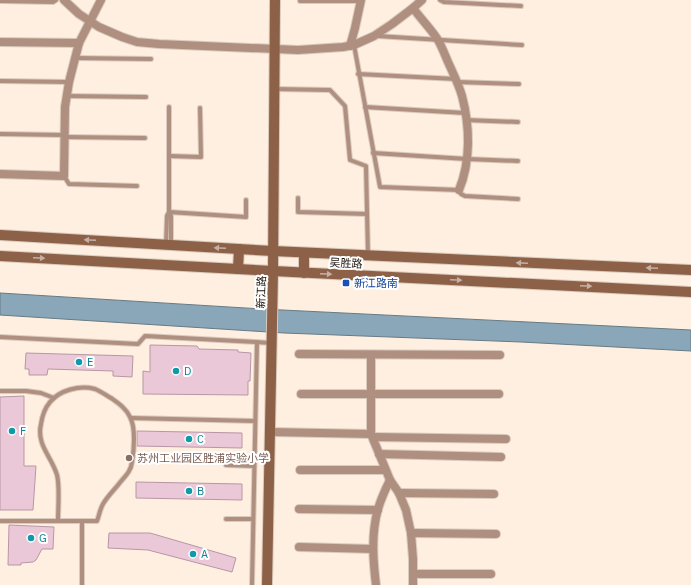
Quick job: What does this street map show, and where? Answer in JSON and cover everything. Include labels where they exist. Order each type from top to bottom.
[{"type":"main road","name":"新江路","points":[[267,585],[273,271],[275,0]]},
{"type":"main road","name":"吴胜路","points":[[0,235],[304,253],[691,270]]},
{"type":"main road","points":[[238,269],[239,249]]},
{"type":"main road","points":[[304,253],[304,273]]},
{"type":"main road","name":"吴胜路","points":[[0,256],[691,292]]},
{"type":"street","points":[[64,0],[79,14],[99,27],[137,42],[275,50],[298,50],[352,45],[374,36],[422,0]]},
{"type":"street","points":[[0,174],[64,176],[64,136],[69,82],[80,44],[101,0]]},
{"type":"street","points":[[352,45],[360,1]]},
{"type":"street","points":[[413,8],[438,40],[462,97],[468,135],[467,159],[459,190]]},
{"type":"street","points":[[0,42],[80,44]]},
{"type":"street","points":[[299,354],[500,355]]},
{"type":"street","points":[[371,355],[372,435],[385,470],[399,493],[406,510],[411,533],[413,585]]},
{"type":"street","points":[[301,394],[499,394]]},
{"type":"street","points":[[270,432],[506,439]]},
{"type":"street","points":[[379,454],[501,457]]},
{"type":"street","points":[[300,470],[385,470]]},
{"type":"street","points":[[376,585],[373,558],[374,537],[378,510],[390,480]]},
{"type":"street","points":[[399,493],[494,494]]},
{"type":"street","points":[[299,509],[378,510]]},
{"type":"street","points":[[411,533],[496,534]]},
{"type":"street","points":[[299,547],[373,549]]},
{"type":"street","points":[[413,574],[491,574]]},
{"type":"lane","points":[[0,1],[53,2],[56,0]]},
{"type":"lane","points":[[440,0],[444,2],[520,6]]},
{"type":"lane","points":[[300,1],[360,1]]},
{"type":"lane","points":[[374,36],[522,45]]},
{"type":"lane","points":[[352,45],[380,187],[459,190],[461,194],[465,196],[518,199]]},
{"type":"lane","points":[[75,58],[151,59]]},
{"type":"lane","points":[[358,74],[520,84]]},
{"type":"lane","points":[[0,81],[69,82]]},
{"type":"lane","points":[[275,89],[330,90],[345,106],[350,160],[366,166],[368,256]]},
{"type":"lane","points":[[67,96],[146,97]]},
{"type":"lane","points":[[169,107],[169,212],[171,216],[169,245]]},
{"type":"lane","points":[[169,156],[201,157],[200,108]]},
{"type":"lane","points":[[365,108],[518,122]]},
{"type":"lane","points":[[0,134],[145,138]]},
{"type":"lane","points":[[373,152],[518,161]]},
{"type":"lane","points":[[64,176],[70,184],[137,186]]},
{"type":"lane","points":[[298,198],[298,212],[367,214]]},
{"type":"lane","points":[[169,212],[246,216],[246,200]]},
{"type":"lane","points":[[0,338],[138,344],[145,336],[257,342],[272,339]]},
{"type":"lane","points":[[252,585],[257,342]]},
{"type":"lane","points":[[0,521],[58,521],[82,521],[97,521],[103,505],[128,474],[131,467],[134,447],[131,418],[125,409],[95,389],[86,388],[64,391],[50,401],[40,424],[41,444],[57,476],[58,521]]},
{"type":"lane","points":[[0,391],[26,391],[41,393],[54,398]]},
{"type":"lane","points":[[131,418],[255,421]]},
{"type":"lane","points":[[226,465],[254,466]]},
{"type":"lane","points":[[226,519],[253,519]]},
{"type":"lane","points":[[82,521],[82,585]]},
{"type":"water","points":[[0,293],[262,309],[691,330],[691,351],[521,342],[284,333],[0,315]]},
{"type":"building","name":"D","points":[[150,345],[197,346],[199,349],[238,350],[238,352],[251,353],[248,395],[143,394],[143,371],[150,372]]},
{"type":"building","name":"E","points":[[26,353],[133,356],[132,377],[113,376],[113,371],[48,369],[47,375],[29,375],[29,369],[25,369]]},
{"type":"building","name":"F","points":[[24,396],[24,466],[36,466],[33,510],[0,510],[0,397]]},
{"type":"building","name":"C","points":[[137,431],[242,433],[242,448],[137,446]]},
{"type":"building","name":"B","points":[[136,482],[242,484],[242,500],[136,498]]},
{"type":"building","name":"G","points":[[9,525],[54,527],[53,549],[42,549],[36,560],[33,562],[21,563],[21,565],[8,565]]},
{"type":"building","name":"A","points":[[109,533],[150,533],[236,558],[232,572],[148,550],[108,548]]},
{"type":"place","name":"新江路南","points":[[346,283]]},
{"type":"place","name":"E","points":[[79,362]]},
{"type":"place","name":"D","points":[[176,371]]},
{"type":"place","name":"F","points":[[12,431]]},
{"type":"place","name":"C","points":[[189,439]]},
{"type":"place","name":"苏州工业园区胜浦实验小学","points":[[129,458]]},
{"type":"place","name":"B","points":[[189,491]]},
{"type":"place","name":"G","points":[[31,538]]},
{"type":"place","name":"A","points":[[193,554]]}]
